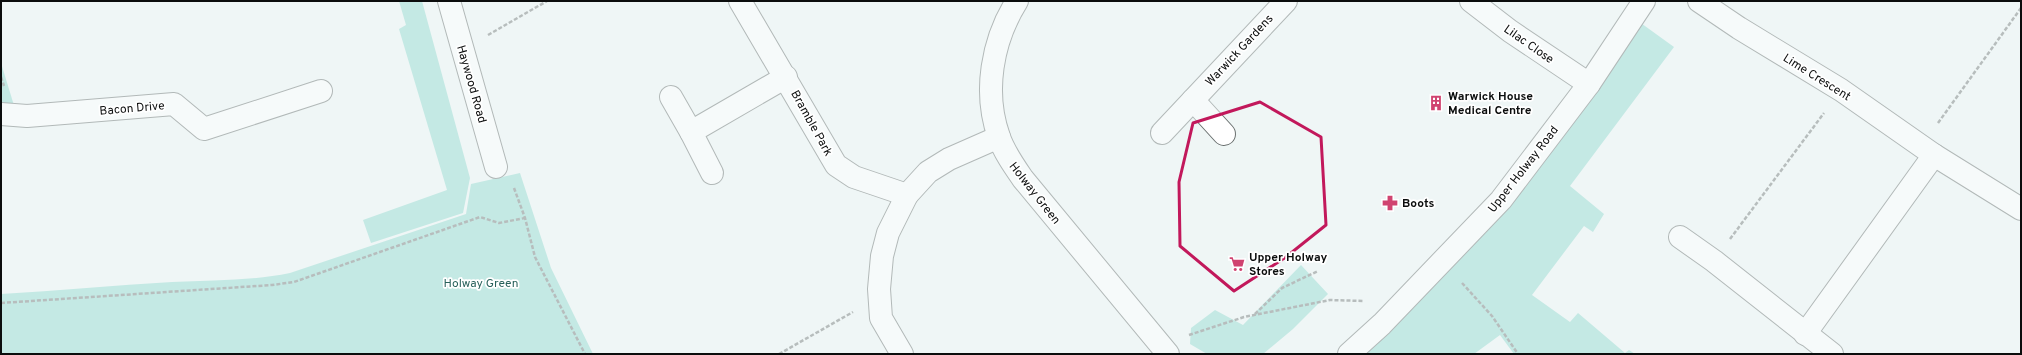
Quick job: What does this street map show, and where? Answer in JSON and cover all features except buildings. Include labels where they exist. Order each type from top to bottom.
[{"type":"street","name":"Haywood Road","points":[[449,1],[496,167]]},
{"type":"street","name":"Bramble Park","points":[[740,1],[786,77],[836,165],[854,177],[907,195]]},
{"type":"street","name":"Holway Green","points":[[1017,1],[1004,26],[996,53],[991,80],[992,109],[998,137],[1009,159],[1023,179],[1164,349]]},
{"type":"street","name":"Warwick Gardens","points":[[1162,133],[1286,1]]},
{"type":"street","name":"Lilac Close","points":[[1471,1],[1510,31],[1589,84]]},
{"type":"street","name":"Upper Holway Road","points":[[1349,354],[1402,304],[1502,200],[1589,84],[1644,1]]},
{"type":"street","name":"Lime Crescent","points":[[1699,1],[1739,28],[1840,90],[1928,151],[2021,209]]},
{"type":"street","name":"Bramble Park","points":[[691,132],[786,77]]},
{"type":"street","name":"Bacon Drive","points":[[1,114],[27,116],[174,104],[204,129],[321,91]]},
{"type":"street","points":[[671,97],[712,173]]},
{"type":"street","points":[[1193,100],[1224,134]]},
{"type":"street","points":[[902,354],[881,318],[879,290],[882,256],[888,233],[907,195],[928,172],[949,159],[998,137]]},
{"type":"street","points":[[1806,334],[1928,151]]},
{"type":"street","points":[[1680,237],[1714,261],[1832,354]]},
{"type":"path","points":[[463,48],[547,1]]},
{"type":"path","points":[[1928,151],[2021,8]]},
{"type":"path","points":[[1714,261],[1840,90]]},
{"type":"path","points":[[496,167],[509,172],[525,218],[535,257],[585,354]]},
{"type":"path","points":[[1,303],[272,285],[294,282],[480,217],[499,223],[525,218]]},
{"type":"path","points":[[1440,264],[1468,288],[1488,310],[1518,354]]},
{"type":"path","points":[[1254,314],[1282,288],[1318,271]]},
{"type":"path","points":[[1164,349],[1254,314],[1330,300],[1402,304]]},
{"type":"path","points":[[779,354],[852,312],[881,318]]},
{"type":"highlighted area","points":[[1260,102],[1321,137],[1326,225],[1286,257],[1234,291],[1180,246],[1179,182],[1193,123]]},
{"type":"green space","points":[[399,1],[422,1],[470,178],[463,213],[371,243],[363,220],[447,190],[399,29],[406,25]]},
{"type":"green space","points":[[1638,21],[1674,47],[1570,186],[1604,214],[1593,232],[1584,226],[1532,295],[1570,322],[1578,313],[1625,353],[1629,350],[1635,354],[1514,354],[1500,335],[1474,354],[1356,354],[1440,272]]},
{"type":"green space","points":[[1,63],[16,112],[1,107]]},
{"type":"green space","name":"Holway Green","points":[[520,173],[551,268],[593,354],[1,354],[1,294],[151,283],[246,279],[290,273],[466,214],[471,184]]},
{"type":"green space","points":[[1301,265],[1328,294],[1293,329],[1263,354],[1207,354],[1190,344],[1191,328],[1215,310],[1243,325]]},
{"type":"place","name":"Warwick House Medical Centre","points":[[1436,103]]},
{"type":"place","name":"Boots","points":[[1390,203]]},
{"type":"place","name":"Upper Holway Stores","points":[[1237,264]]}]
